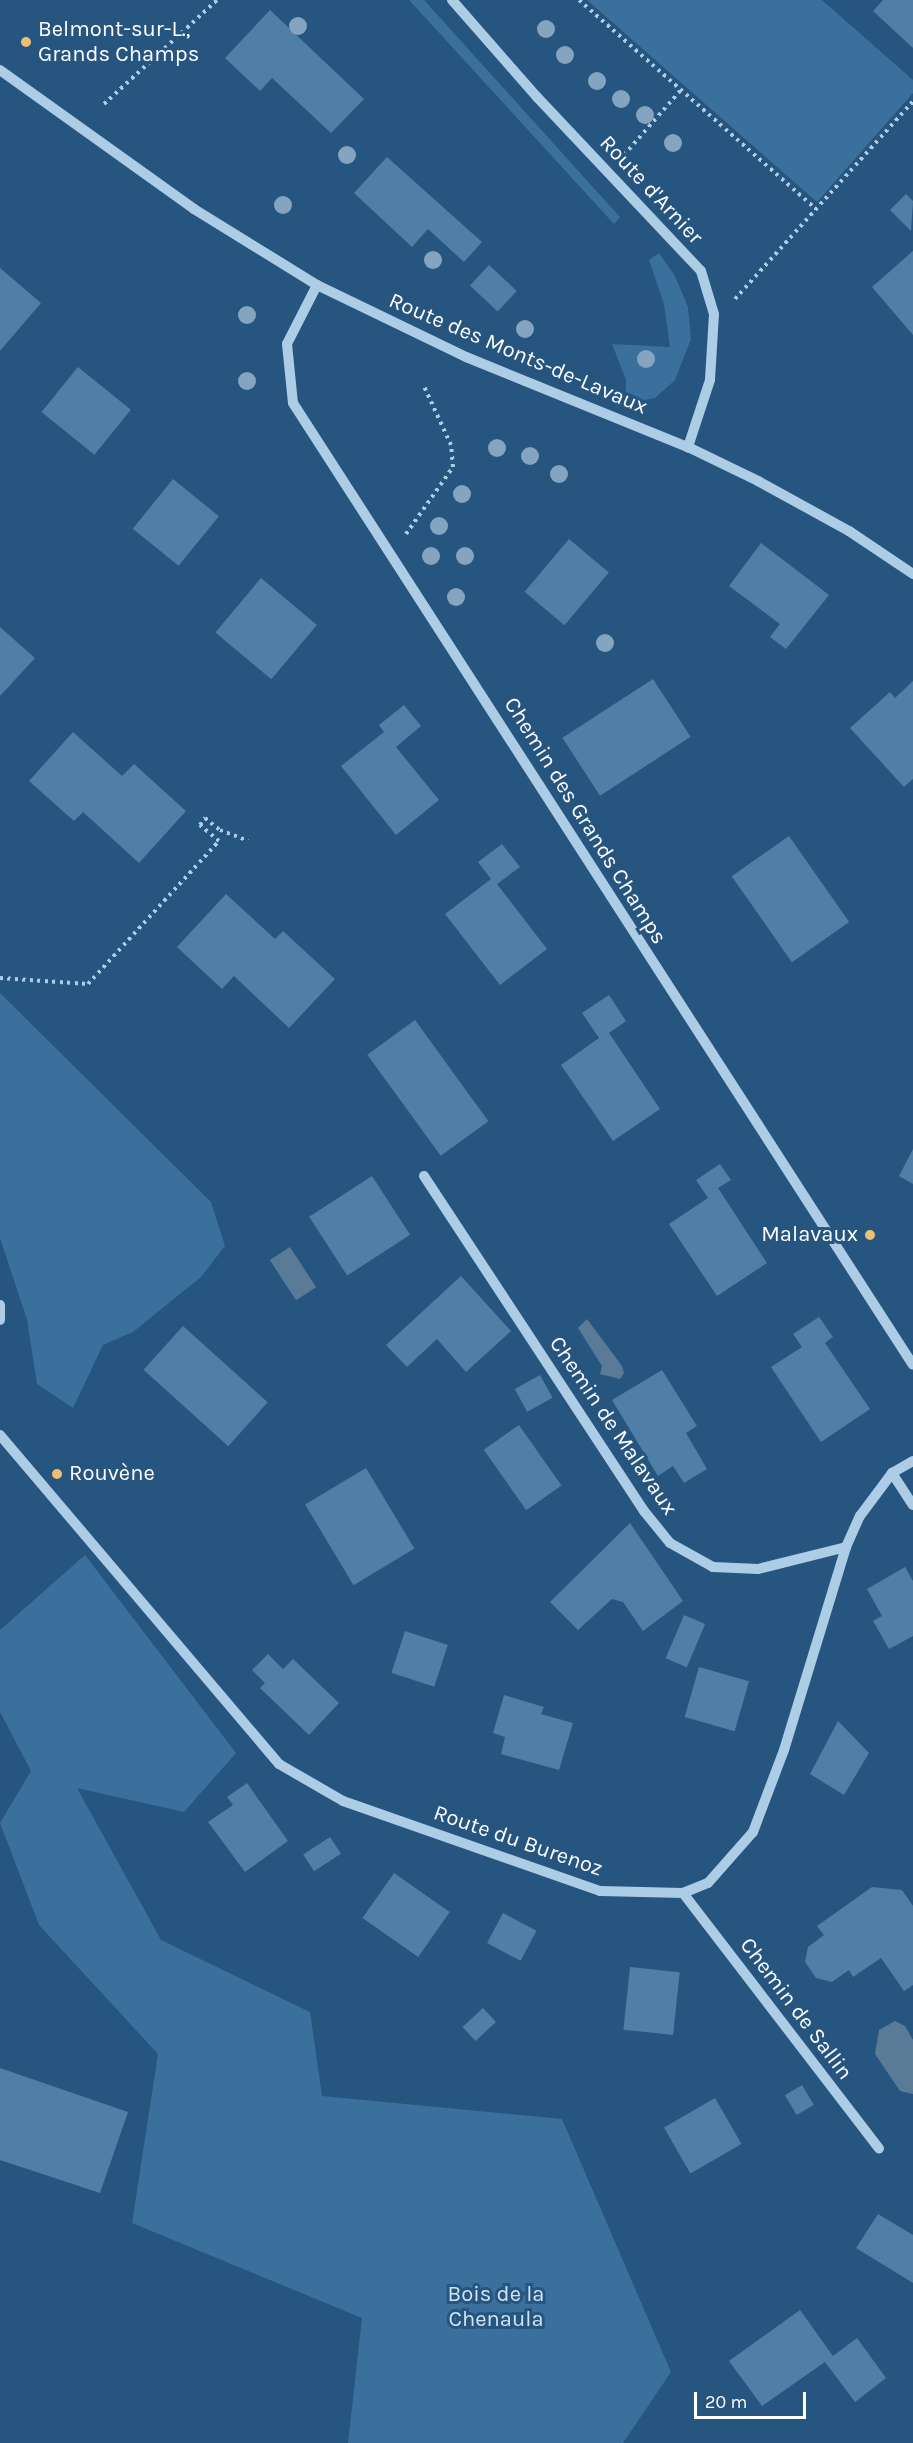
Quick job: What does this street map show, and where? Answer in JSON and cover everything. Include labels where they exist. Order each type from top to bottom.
[{"type":"street","name":"Route d'Arnier","points":[[452,0],[537,98],[701,271],[714,314],[710,380],[688,447]]},
{"type":"street","name":"Route des Monts-de-Lavaux","points":[[0,70],[194,209],[317,285],[466,357],[688,447],[783,494],[913,574]]},
{"type":"street","name":"Chemin des Grands Champs","points":[[317,285],[287,344],[293,403],[913,1365]]},
{"type":"street","name":"Chemin de Malavaux","points":[[424,1176],[644,1511],[670,1543],[713,1567],[758,1569],[846,1547]]},
{"type":"street","points":[[0,1305],[0,1320]]},
{"type":"street","name":"Route du Burenoz","points":[[0,1435],[279,1764],[343,1801],[600,1890],[683,1893],[708,1883],[753,1832],[784,1750],[846,1547],[860,1516],[892,1473],[913,1461]]},
{"type":"street","points":[[892,1473],[913,1505]]},
{"type":"street","name":"Chemin de Sallin","points":[[683,1893],[879,2148]]},
{"type":"path","points":[[104,104],[217,0]]},
{"type":"path","points":[[579,0],[816,209]]},
{"type":"path","points":[[621,158],[680,91]]},
{"type":"path","points":[[731,302],[748,288],[913,101]]},
{"type":"path","points":[[392,558],[425,502],[453,467],[451,445],[423,384]]},
{"type":"path","points":[[0,978],[88,984],[219,841],[200,825],[205,818],[220,830],[248,841]]},
{"type":"green space","points":[[409,0],[424,0],[620,217],[614,224]]},
{"type":"green space","points":[[587,0],[822,0],[913,80],[913,93],[817,202]]},
{"type":"green space","points":[[659,253],[675,276],[688,307],[691,339],[675,380],[655,398],[639,401],[626,397],[626,380],[612,344],[670,347],[664,304],[649,260]]},
{"type":"green space","points":[[0,993],[211,1202],[225,1246],[201,1277],[133,1332],[103,1345],[73,1408],[37,1384],[27,1320],[0,1238]]},
{"type":"green space","name":"Bois de la Chenaula","points":[[85,1555],[236,1753],[184,1812],[77,1788],[161,1940],[310,2012],[322,2096],[562,2119],[671,2372],[623,2443],[348,2443],[362,2318],[132,2223],[158,2054],[39,1925],[0,1823],[31,1771],[0,1712],[0,1630]]},
{"type":"shaded area","points":[[290,1247],[316,1287],[296,1300],[270,1260]]},
{"type":"shaded area","points":[[587,1319],[622,1366],[624,1373],[620,1379],[600,1374],[602,1366],[578,1328]]},
{"type":"shaded area","points":[[895,2021],[905,2026],[913,2040],[913,2094],[900,2091],[875,2054],[879,2030]]},
{"type":"building","points":[[883,0],[913,0],[913,48],[873,11]]},
{"type":"building","points":[[270,10],[364,99],[331,133],[272,78],[260,91],[225,58]]},
{"type":"building","points":[[387,157],[482,242],[464,262],[428,229],[412,247],[354,193]]},
{"type":"building","points":[[906,194],[913,201],[911,231],[890,210]]},
{"type":"building","points":[[913,251],[913,335],[872,287]]},
{"type":"building","points":[[489,265],[517,291],[498,311],[470,285]]},
{"type":"building","points":[[0,268],[41,303],[0,351]]},
{"type":"building","points":[[78,367],[131,410],[94,455],[41,412]]},
{"type":"building","points":[[173,479],[219,516],[179,566],[133,529]]},
{"type":"building","points":[[569,539],[609,572],[564,625],[525,592]]},
{"type":"building","points":[[761,543],[829,595],[786,649],[770,637],[780,624],[729,586]]},
{"type":"building","points":[[261,578],[317,625],[271,679],[215,632]]},
{"type":"building","points":[[0,627],[35,658],[0,696]]},
{"type":"building","points":[[653,679],[691,737],[600,796],[562,738]]},
{"type":"building","points":[[913,681],[913,779],[904,787],[850,728],[890,692],[895,698]]},
{"type":"building","points":[[404,705],[421,726],[396,747],[439,800],[396,835],[341,766],[384,732],[379,725]]},
{"type":"building","points":[[73,732],[122,776],[134,764],[186,811],[139,863],[83,812],[74,821],[29,781]]},
{"type":"building","points":[[789,836],[849,922],[792,962],[732,876]]},
{"type":"building","points":[[502,844],[520,867],[497,884],[547,949],[500,985],[445,914],[491,879],[478,862]]},
{"type":"building","points":[[226,894],[275,939],[283,931],[335,979],[289,1028],[234,976],[222,989],[177,947]]},
{"type":"building","points":[[609,995],[626,1021],[609,1033],[660,1109],[613,1141],[561,1065],[599,1038],[582,1013]]},
{"type":"building","points":[[415,1020],[488,1121],[441,1156],[367,1055]]},
{"type":"building","points":[[913,1149],[913,1184],[899,1176]]},
{"type":"building","points":[[720,1164],[731,1180],[718,1188],[767,1263],[717,1296],[669,1224],[708,1198],[696,1180]]},
{"type":"building","points":[[372,1176],[410,1235],[347,1276],[309,1217]]},
{"type":"building","points":[[461,1276],[511,1331],[466,1372],[437,1339],[407,1367],[386,1345]]},
{"type":"building","points":[[819,1317],[833,1337],[825,1343],[870,1409],[821,1442],[771,1367],[802,1347],[793,1334]]},
{"type":"building","points":[[183,1326],[268,1402],[228,1446],[144,1370]]},
{"type":"building","points":[[662,1370],[697,1426],[686,1433],[707,1469],[684,1483],[673,1466],[658,1476],[612,1400]]},
{"type":"building","points":[[540,1375],[553,1398],[527,1412],[515,1389]]},
{"type":"building","points":[[519,1425],[561,1486],[526,1510],[484,1450]]},
{"type":"building","points":[[366,1468],[414,1549],[354,1585],[305,1505]]},
{"type":"building","points":[[630,1523],[683,1601],[643,1631],[623,1602],[612,1599],[578,1630],[550,1602]]},
{"type":"building","points":[[905,1567],[913,1581],[913,1636],[889,1649],[873,1621],[882,1616],[867,1589]]},
{"type":"building","points":[[684,1615],[705,1624],[687,1667],[666,1658]]},
{"type":"building","points":[[405,1631],[448,1645],[434,1687],[391,1673]]},
{"type":"building","points":[[268,1654],[283,1669],[293,1659],[339,1703],[309,1735],[260,1688],[265,1683],[252,1670]]},
{"type":"building","points":[[699,1667],[749,1681],[735,1731],[685,1717]]},
{"type":"building","points":[[504,1695],[544,1707],[541,1714],[573,1723],[559,1770],[501,1754],[505,1737],[493,1733]]},
{"type":"building","points":[[838,1721],[869,1753],[844,1795],[810,1774]]},
{"type":"building","points":[[247,1783],[288,1841],[245,1872],[208,1822],[233,1805],[227,1797]]},
{"type":"building","points":[[330,1837],[341,1854],[314,1871],[303,1854]]},
{"type":"building","points":[[394,1873],[450,1912],[418,1957],[362,1918]]},
{"type":"building","points":[[872,1887],[902,1890],[913,1906],[913,1985],[904,1991],[881,1958],[853,1977],[849,1970],[832,1982],[816,1978],[805,1962],[808,1947],[824,1935],[817,1926]]},
{"type":"building","points":[[503,1913],[537,1931],[521,1961],[487,1943]]},
{"type":"building","points":[[630,1967],[680,1972],[673,2035],[623,2030]]},
{"type":"building","points":[[483,2008],[496,2022],[475,2041],[463,2027]]},
{"type":"building","points":[[0,2068],[128,2112],[100,2193],[0,2160]]},
{"type":"building","points":[[802,2085],[814,2105],[797,2115],[785,2095]]},
{"type":"building","points":[[715,2098],[742,2144],[690,2173],[664,2128]]},
{"type":"building","points":[[878,2214],[913,2235],[913,2283],[856,2248]]},
{"type":"building","points":[[800,2310],[833,2356],[857,2338],[886,2378],[855,2402],[825,2362],[762,2406],[729,2361]]},
{"type":"place","name":"Belmont-sur-L., Grands Champs","points":[[26,42]]},
{"type":"place","name":"Malavaux","points":[[870,1235]]},
{"type":"place","name":"Rouvène","points":[[57,1474]]}]
